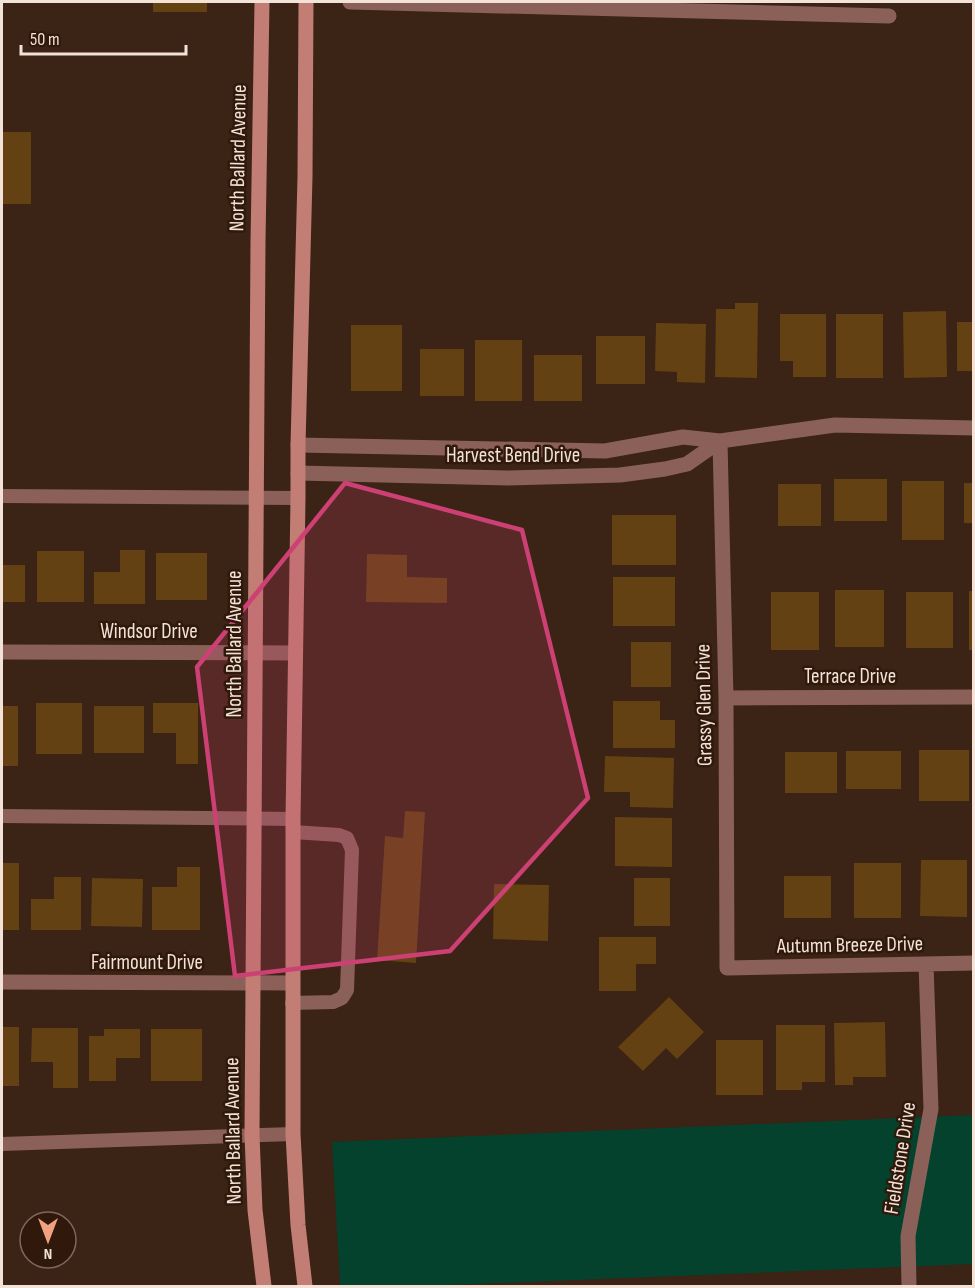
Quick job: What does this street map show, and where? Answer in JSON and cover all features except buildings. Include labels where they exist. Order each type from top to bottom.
[{"type":"main road","name":"North Ballard Avenue","points":[[262,2],[254,652],[252,1135],[255,1210],[264,1287]]},
{"type":"main road","points":[[305,1287],[298,1225],[293,1134],[292,983],[306,2]]},
{"type":"street","points":[[350,2],[765,7],[889,16]]},
{"type":"street","name":"Harvest Bend Drive","points":[[298,444],[605,452],[683,437],[720,441],[835,425],[974,428]]},
{"type":"street","name":"Harvest Bend Drive","points":[[298,473],[508,478],[620,475],[687,464],[720,441]]},
{"type":"street","name":"Grassy Glen Drive","points":[[720,441],[726,698],[727,968]]},
{"type":"street","name":"Windsor Drive","points":[[2,652],[295,652]]},
{"type":"street","name":"Terrace Drive","points":[[726,698],[974,697]]},
{"type":"street","name":"Autumn Breeze Drive","points":[[727,968],[974,963]]},
{"type":"street","name":"Fieldstone Drive","points":[[909,1287],[908,1236],[931,1109],[926,964]]},
{"type":"street","name":"Fairmount Drive","points":[[2,982],[292,983]]},
{"type":"lane","points":[[2,496],[298,498]]},
{"type":"lane","points":[[2,816],[254,818],[346,838],[352,850],[347,990],[342,998],[333,1002],[292,1003]]},
{"type":"lane","points":[[2,1144],[293,1134]]},
{"type":"highlighted area","points":[[345,483],[522,530],[588,798],[450,951],[235,976],[197,667]]},
{"type":"green space","points":[[973,1115],[973,1264],[424,1286],[340,1286],[332,1142]]}]
